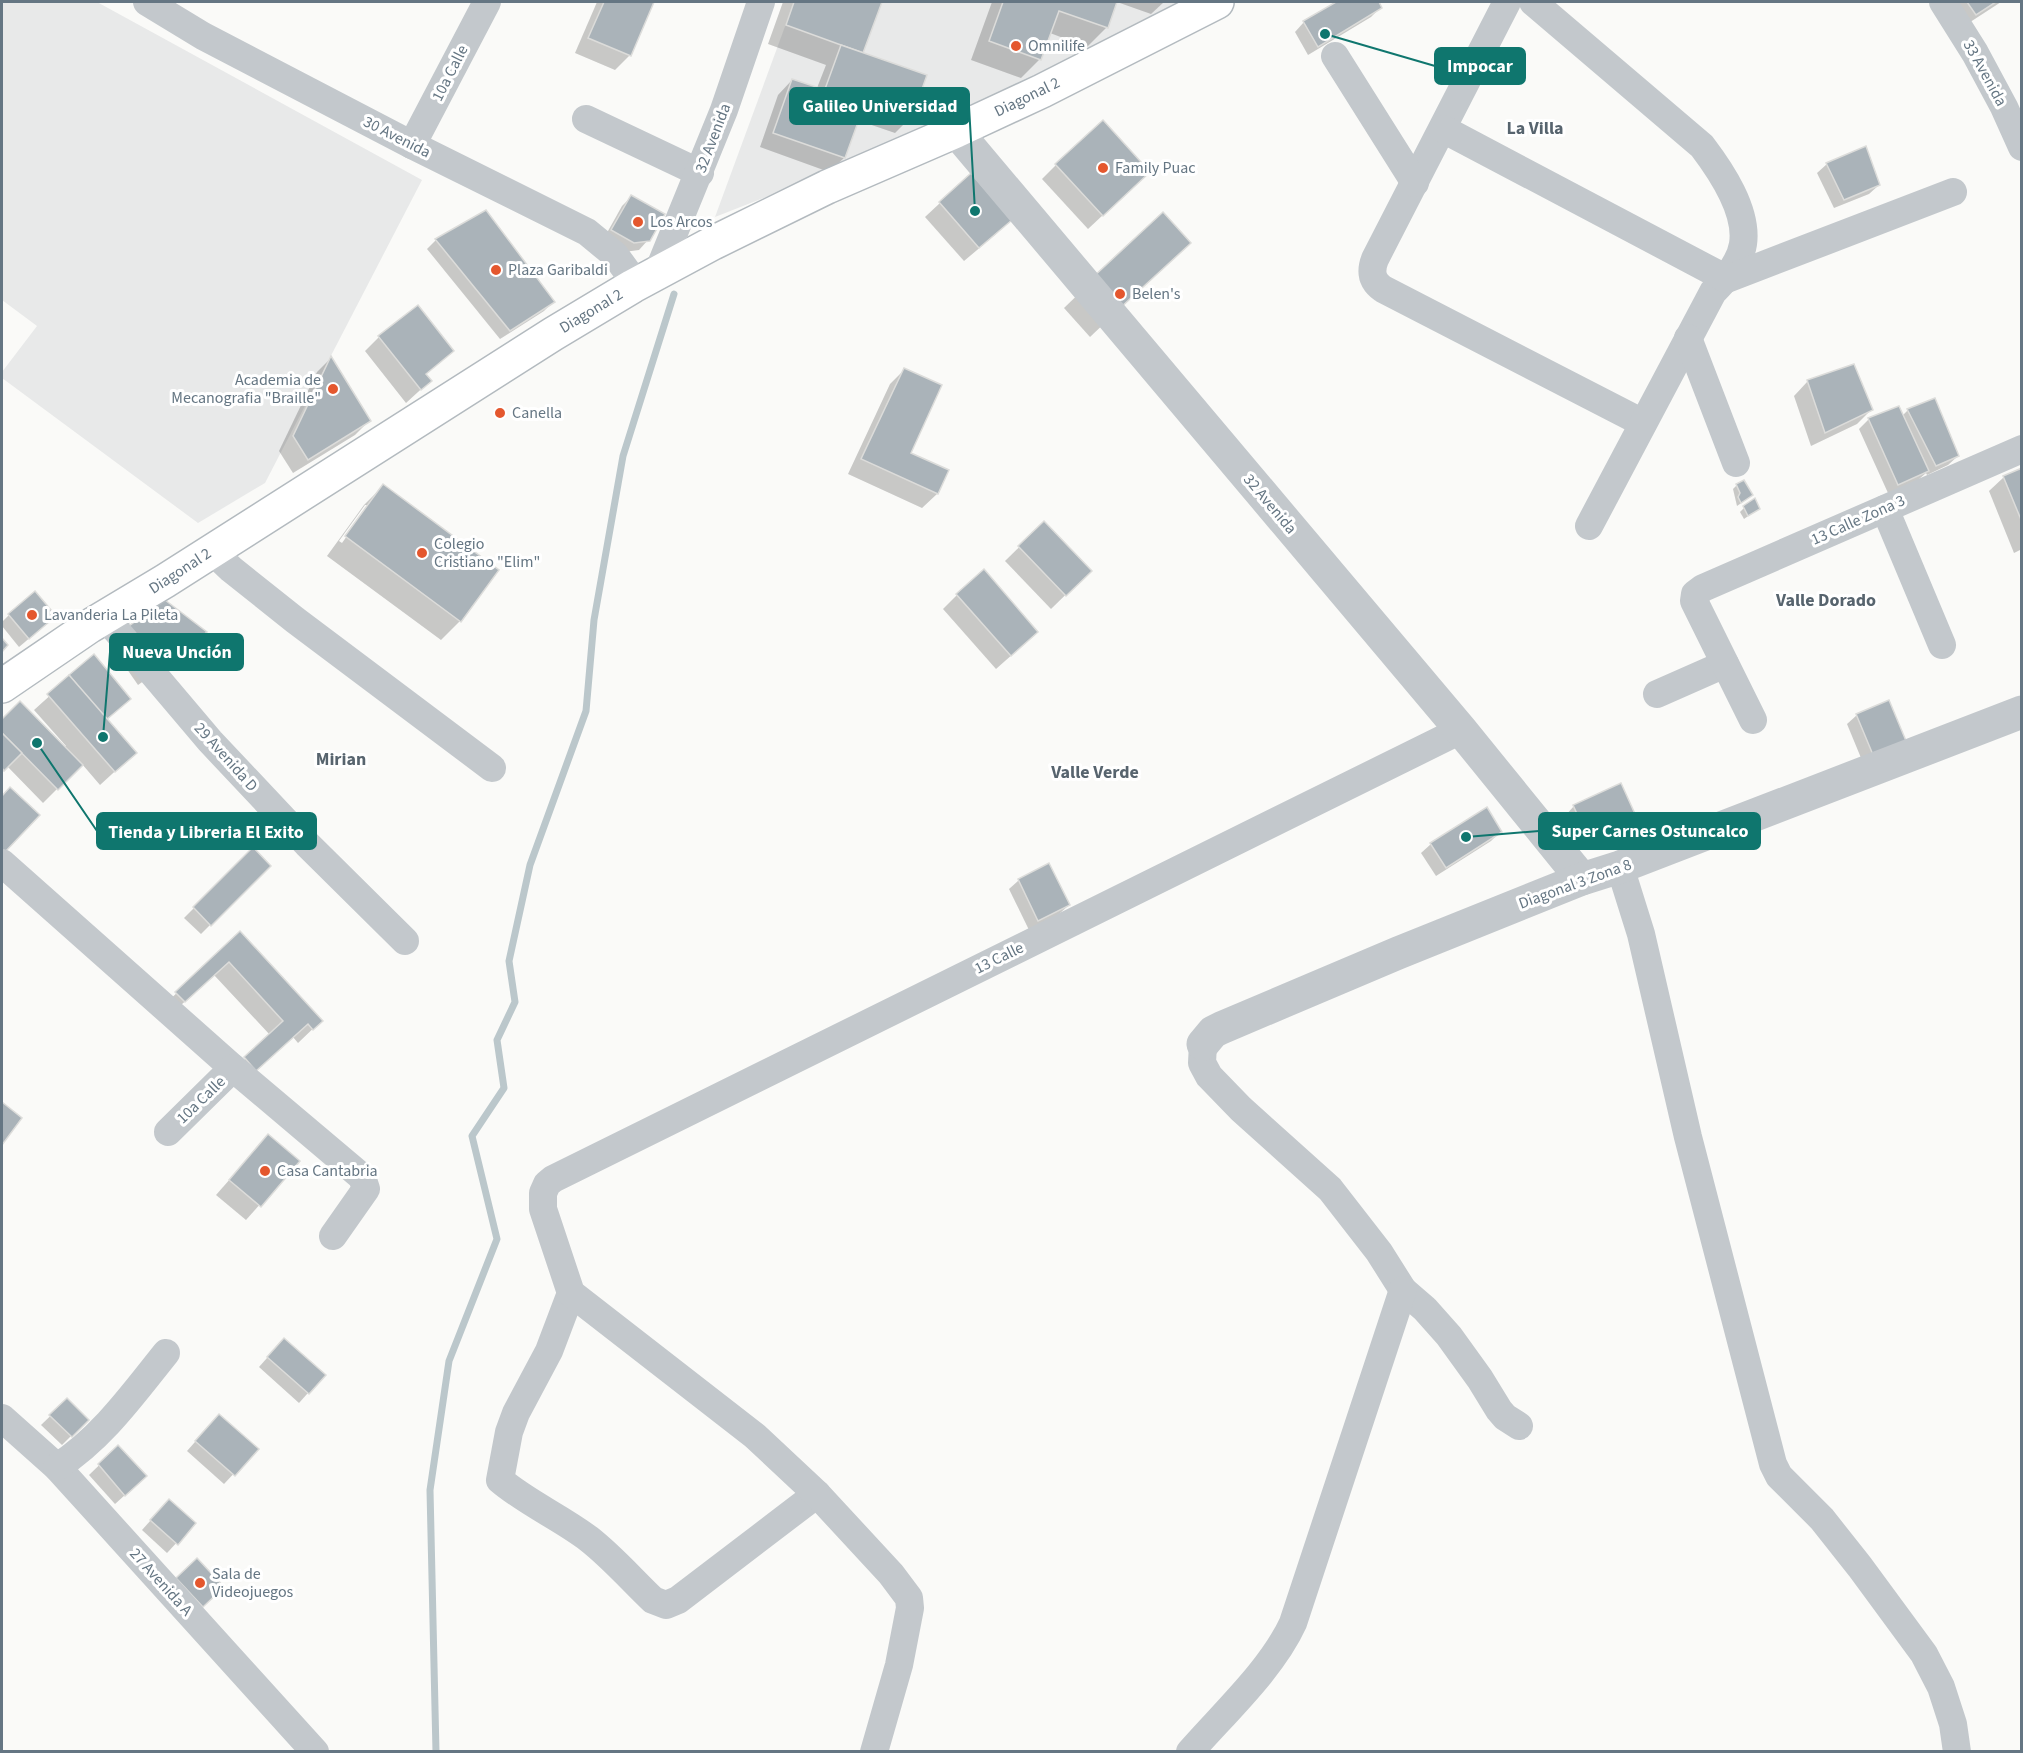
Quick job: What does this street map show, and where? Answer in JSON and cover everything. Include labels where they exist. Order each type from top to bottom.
[{"type":"main road","name":"Diagonal 2","points":[[2,686],[211,550],[553,334],[646,279],[827,187],[1042,91],[1217,2]]},
{"type":"street","name":"30 Avenida","points":[[147,2],[203,36],[412,145],[587,232],[615,255],[626,270],[646,279]]},
{"type":"street","name":"10a Calle","points":[[412,145],[487,2]]},
{"type":"street","name":"32 Avenida","points":[[646,279],[700,173],[761,2]]},
{"type":"street","points":[[1507,2],[1372,267],[1372,274],[1378,286],[1644,423]]},
{"type":"street","points":[[1533,2],[1702,146],[1721,171],[1741,220],[1743,244],[1736,263],[1727,279],[1713,292],[1589,526]]},
{"type":"street","name":"33 Avenida","points":[[1943,2],[2000,98],[2022,147]]},
{"type":"street","points":[[1335,56],[1414,183]]},
{"type":"street","points":[[586,119],[700,173]]},
{"type":"street","points":[[1443,129],[1727,279],[1953,192]]},
{"type":"street","name":"32 Avenida","points":[[956,131],[1461,730],[1582,879]]},
{"type":"street","points":[[1688,338],[1736,463]]},
{"type":"street","name":"13 Calle Zona 3","points":[[1725,664],[1694,601],[1695,594],[1703,588],[2022,449]]},
{"type":"street","points":[[1885,508],[1942,645]]},
{"type":"street","points":[[211,550],[295,620],[492,768]]},
{"type":"street","name":"29 Avenida D","points":[[105,617],[210,741],[307,844],[405,941]]},
{"type":"street","points":[[1657,694],[1725,664],[1753,720]]},
{"type":"street","name":"Diagonal 3 Zona 8","points":[[1203,1044],[1213,1032],[1221,1028],[1398,953],[1582,879],[1620,867],[2022,712]]},
{"type":"street","name":"13 Calle","points":[[571,1293],[543,1209],[543,1193],[547,1184],[553,1179],[1461,730]]},
{"type":"street","points":[[2,863],[233,1068],[362,1177],[366,1185],[365,1192],[333,1236]]},
{"type":"street","points":[[1620,867],[1641,934],[1688,1137],[1773,1464],[1779,1476],[1822,1519],[1924,1654],[1941,1687],[1953,1724],[1957,1752]]},
{"type":"street","points":[[1203,1044],[1202,1063],[1209,1076],[1241,1109],[1330,1189],[1379,1252],[1403,1290],[1425,1309],[1449,1336],[1505,1417],[1519,1426]]},
{"type":"street","name":"10a Calle","points":[[168,1132],[233,1068]]},
{"type":"street","points":[[1190,1752],[1260,1673],[1287,1636],[1297,1612],[1403,1290]]},
{"type":"street","points":[[818,1494],[678,1600],[666,1605],[653,1600],[590,1540],[511,1490],[500,1480],[509,1432],[516,1413],[549,1351],[571,1293],[754,1436],[818,1494],[891,1574],[910,1603],[899,1665],[874,1752]]},
{"type":"street","points":[[57,1467],[88,1444],[118,1413],[166,1353]]},
{"type":"street","name":"27 Avenida A","points":[[2,1418],[57,1467],[315,1752]]},
{"type":"shaded area","points":[[2,2],[97,2],[422,180],[265,483],[198,523],[2,378],[2,372],[37,326],[2,300]]},
{"type":"shaded area","points":[[794,2],[1179,2],[1031,85],[843,167],[715,217]]},
{"type":"building","points":[[604,2],[654,2],[631,56],[588,38]]},
{"type":"building","points":[[794,2],[882,2],[863,53],[786,25]]},
{"type":"building","points":[[1003,2],[1117,2],[1108,28],[1059,11],[1041,60],[989,41]]},
{"type":"building","points":[[1336,2],[1379,2],[1382,8],[1318,47],[1303,21]]},
{"type":"building","points":[[1967,2],[1996,2],[1976,15]]},
{"type":"building","points":[[841,45],[927,75],[911,120],[825,89]]},
{"type":"building","points":[[792,79],[865,103],[845,158],[773,133]]},
{"type":"building","name":"Family Puac","points":[[1103,120],[1150,172],[1103,216],[1055,164]]},
{"type":"building","points":[[1866,146],[1880,185],[1844,200],[1826,163]]},
{"type":"building","points":[[971,173],[1012,220],[979,248],[939,202]]},
{"type":"building","name":"Los Arcos","points":[[631,195],[665,214],[650,241],[634,243],[611,230]]},
{"type":"building","name":"Plaza Garibaldi","points":[[486,210],[555,302],[510,331],[435,239]]},
{"type":"building","points":[[1163,212],[1191,243],[1119,309],[1091,279]]},
{"type":"building","points":[[418,305],[454,351],[426,374],[432,381],[421,390],[378,336]]},
{"type":"building","name":"Academia de Mecanografia \"Braille\"","points":[[331,356],[371,421],[308,460],[293,436]]},
{"type":"building","points":[[1854,364],[1873,410],[1825,433],[1807,380]]},
{"type":"building","points":[[904,368],[942,385],[911,453],[949,470],[938,494],[861,459]]},
{"type":"building","points":[[1935,398],[1959,456],[1936,466],[1907,409]]},
{"type":"building","points":[[1899,406],[1929,471],[1898,485],[1868,418]]},
{"type":"building","points":[[2022,468],[2022,522],[2003,476]]},
{"type":"building","points":[[1744,480],[1753,495],[1741,503],[1736,484]]},
{"type":"building","name":"Colegio Cristiano \"Elim\"","points":[[383,484],[499,570],[461,622],[345,536]]},
{"type":"building","points":[[1755,498],[1760,509],[1748,516],[1743,506]]},
{"type":"building","points":[[1044,521],[1092,571],[1066,596],[1018,546]]},
{"type":"building","points":[[984,569],[1038,632],[1011,656],[956,594]]},
{"type":"building","name":"Lavanderia La Pileta","points":[[35,591],[56,616],[29,639],[8,614]]},
{"type":"building","points":[[165,600],[207,632],[157,667],[129,626]]},
{"type":"building","points":[[2,638],[8,645],[2,652]]},
{"type":"building","points":[[94,654],[131,699],[106,720],[69,675]]},
{"type":"building","points":[[69,675],[137,753],[115,772],[47,694]]},
{"type":"building","points":[[1889,700],[1909,748],[1876,762],[1856,714]]},
{"type":"building","points":[[20,701],[83,765],[58,790],[2,733],[2,719]]},
{"type":"building","points":[[2,733],[22,753],[4,771],[2,768]]},
{"type":"building","points":[[1621,783],[1635,814],[1587,836],[1573,805]]},
{"type":"building","points":[[10,787],[40,815],[4,853],[2,851],[2,796]]},
{"type":"building","points":[[1487,807],[1502,832],[1446,868],[1430,843]]},
{"type":"building","points":[[253,847],[271,866],[211,926],[193,907]]},
{"type":"building","points":[[1049,863],[1070,905],[1038,921],[1018,879]]},
{"type":"building","points":[[240,931],[323,1021],[313,1030],[308,1024],[256,1071],[244,1057],[283,1021],[229,962],[185,1002],[175,992]]},
{"type":"building","points":[[2,1102],[22,1118],[2,1145]]},
{"type":"building","name":"Casa Cantabria","points":[[268,1134],[300,1161],[261,1207],[229,1180]]},
{"type":"building","points":[[284,1338],[326,1375],[309,1394],[267,1357]]},
{"type":"building","points":[[67,1398],[89,1420],[72,1437],[49,1415]]},
{"type":"building","points":[[219,1414],[259,1449],[235,1476],[195,1441]]},
{"type":"building","points":[[118,1445],[147,1476],[125,1496],[98,1464]]},
{"type":"building","points":[[169,1499],[196,1523],[178,1545],[150,1520]]},
{"type":"building","name":"Sala de Videojuegos","points":[[197,1558],[224,1587],[203,1607],[176,1578]]},
{"type":"waterway","points":[[436,1752],[430,1490],[449,1361],[497,1239],[472,1136],[504,1088],[497,1040],[515,1002],[509,961],[530,865],[586,711],[594,620],[623,456],[674,294]]},
{"type":"place","name":"Impocar","points":[[1325,34]]},
{"type":"place","name":"Omnilife","points":[[1016,46]]},
{"type":"place","name":"Family Puac","points":[[1103,168]]},
{"type":"place","name":"Galileo Universidad","points":[[975,211]]},
{"type":"place","name":"Los Arcos","points":[[638,222]]},
{"type":"place","name":"Plaza Garibaldi","points":[[496,270]]},
{"type":"place","name":"Belen's","points":[[1120,294]]},
{"type":"place","name":"Academia de Mecanografia \"Braille\"","points":[[333,389]]},
{"type":"place","name":"Canella","points":[[500,413]]},
{"type":"place","name":"Colegio Cristiano \"Elim\"","points":[[422,553]]},
{"type":"place","name":"Lavanderia La Pileta","points":[[32,615]]},
{"type":"place","name":"Nueva Unción","points":[[103,737]]},
{"type":"place","name":"Tienda y Libreria El Exito","points":[[37,743]]},
{"type":"place","name":"Super Carnes Ostuncalco","points":[[1466,837]]},
{"type":"place","name":"Casa Cantabria","points":[[265,1171]]},
{"type":"place","name":"Sala de Videojuegos","points":[[200,1583]]},
{"type":"district","name":"La Villa","points":[[1535,128]]},
{"type":"district","name":"Valle Dorado","points":[[1826,600]]},
{"type":"district","name":"Mirian","points":[[341,759]]},
{"type":"district","name":"Valle Verde","points":[[1095,772]]}]
